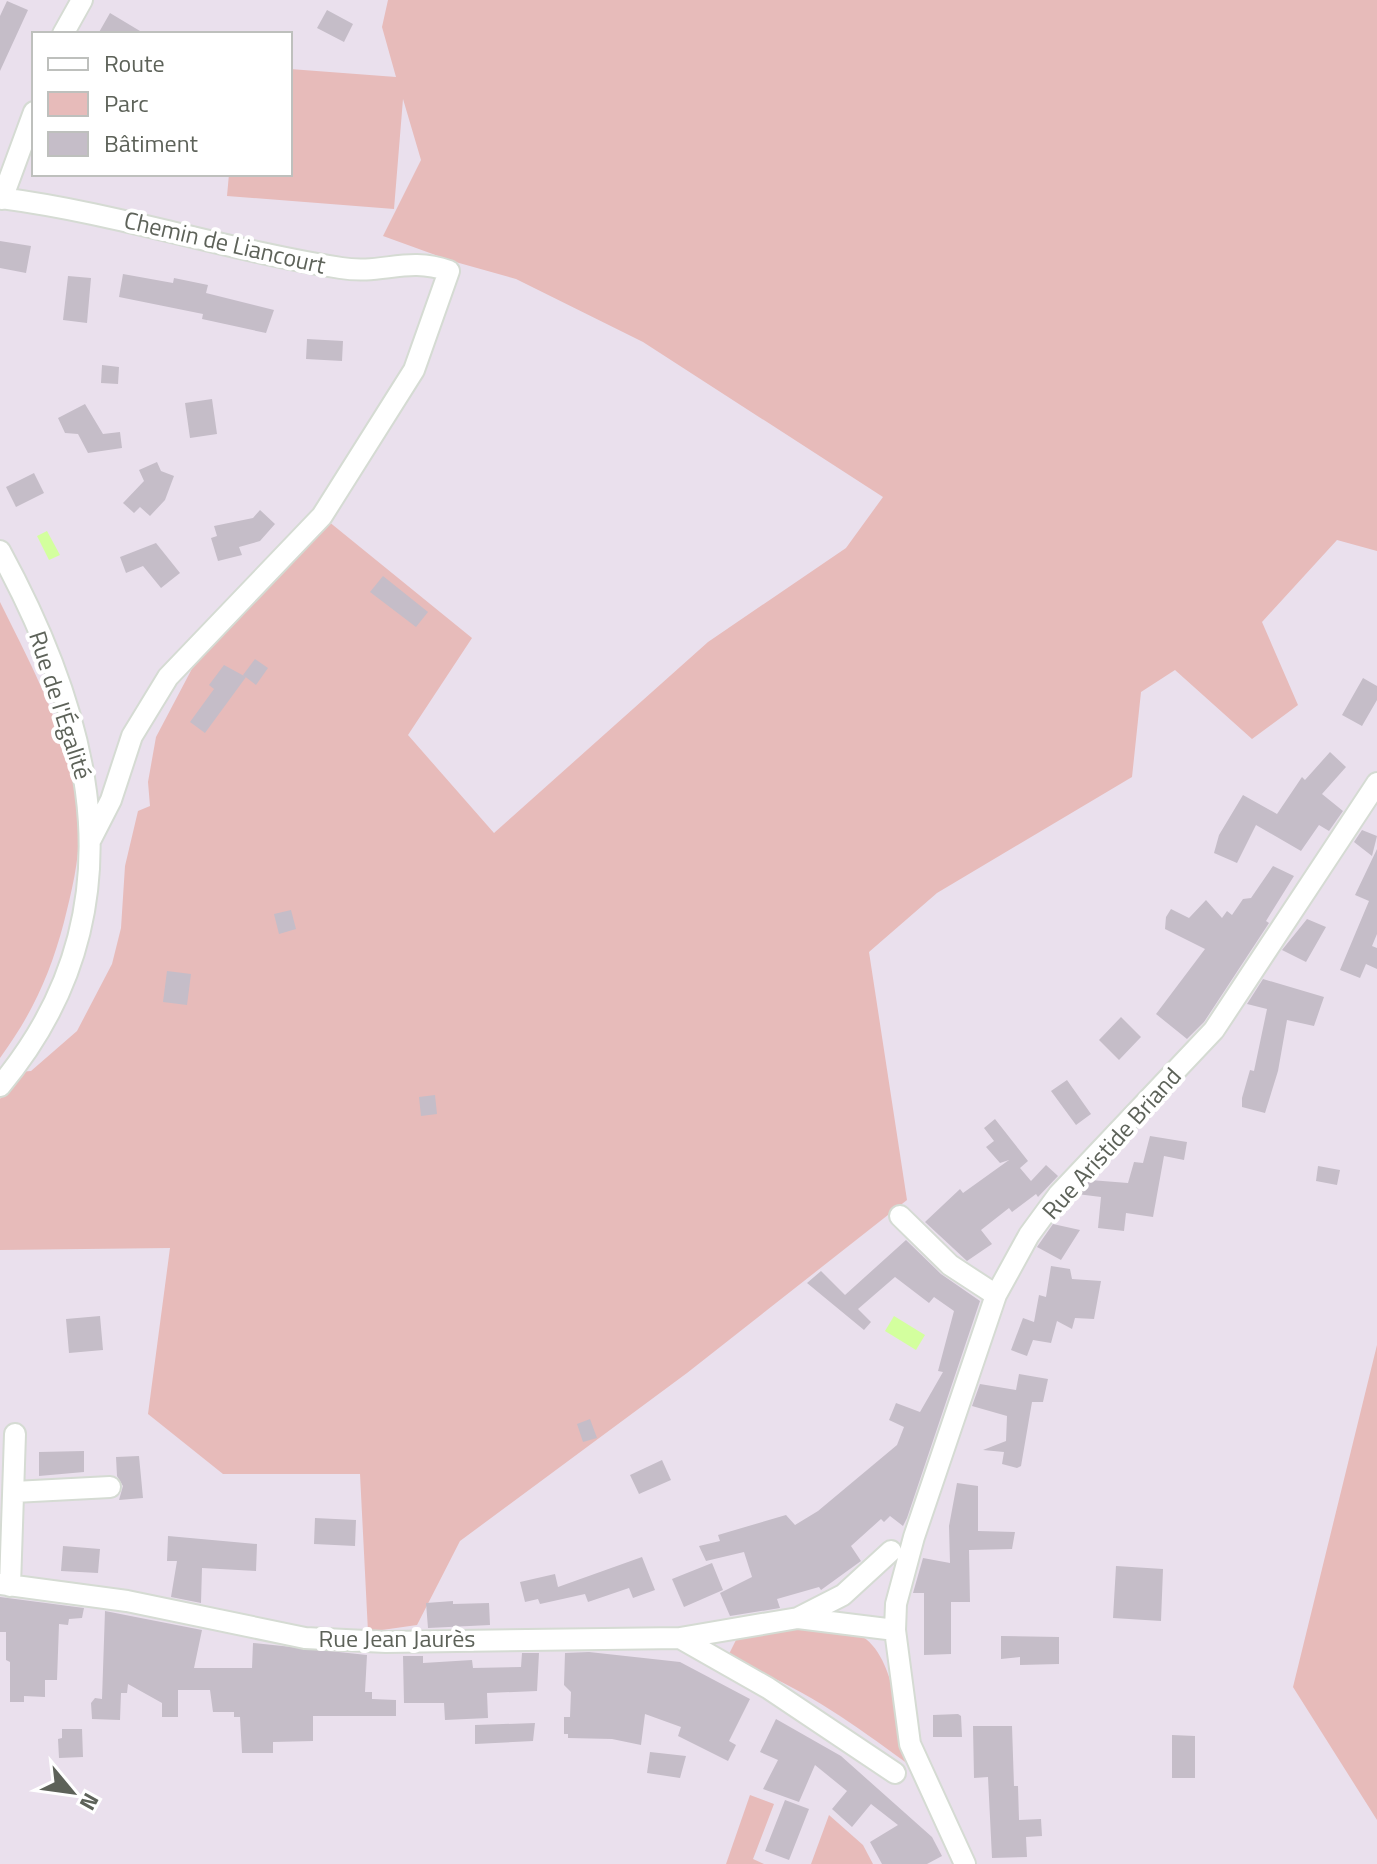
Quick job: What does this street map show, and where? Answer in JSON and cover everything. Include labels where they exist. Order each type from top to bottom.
[{"type":"street","points":[[64,32],[82,0]]},
{"type":"street","points":[[1,198],[32,117]]},
{"type":"street","name":"Chemin de Liancourt","points":[[1,198],[83,209],[344,269],[423,263],[449,271],[414,370],[339,494],[168,677],[132,736],[111,800],[91,839]]},
{"type":"street","name":"Rue de l'Égalité","points":[[0,551],[44,643],[75,733],[87,785],[91,839],[86,892],[69,970],[49,1011],[0,1086]]},
{"type":"street","name":"Rue Aristide Briand","points":[[965,1864],[910,1744],[895,1630],[896,1604],[914,1537],[996,1295],[1029,1235],[1059,1194],[1214,1030],[1377,783]]},
{"type":"street","points":[[900,1216],[950,1265],[996,1295]]},
{"type":"street","points":[[5,1585],[14,1492],[15,1434]]},
{"type":"street","points":[[14,1492],[110,1487]]},
{"type":"street","points":[[798,1618],[843,1595],[891,1551]]},
{"type":"street","name":"Rue Jean Jaurès","points":[[5,1585],[127,1601],[305,1638],[386,1642],[680,1638],[798,1618]]},
{"type":"street","points":[[798,1618],[895,1630]]},
{"type":"street","points":[[680,1638],[768,1688],[895,1773]]},
{"type":"green space","points":[[388,0],[1377,0],[1377,551],[1337,540],[1262,622],[1298,705],[1252,739],[1175,670],[1141,692],[1132,777],[937,893],[869,952],[907,1200],[687,1373],[460,1541],[417,1625],[368,1632],[360,1474],[223,1474],[148,1414],[170,1248],[0,1250],[0,1099],[18,1072],[31,1071],[77,1031],[112,964],[121,928],[125,866],[138,811],[150,806],[148,782],[156,737],[205,644],[328,521],[472,638],[408,735],[494,833],[708,642],[846,548],[883,497],[643,342],[516,279],[452,261],[383,236],[421,160],[403,99],[394,209],[227,196],[229,176],[292,176],[292,69],[396,77],[382,27]]},
{"type":"green space","points":[[0,602],[62,738],[76,796],[79,825],[73,886],[53,959],[31,1010],[0,1058]]},
{"type":"green space","points":[[1377,1345],[1377,1820],[1293,1687]]},
{"type":"green space","points":[[795,1626],[851,1632],[866,1639],[878,1652],[893,1689],[912,1767],[800,1692],[776,1679],[726,1660],[737,1638]]},
{"type":"green space","points":[[750,1795],[774,1804],[753,1859],[764,1864],[726,1864]]},
{"type":"green space","points":[[829,1815],[863,1845],[873,1864],[811,1864]]},
{"type":"shaded area","points":[[47,531],[60,555],[49,560],[37,536]]},
{"type":"shaded area","points":[[894,1316],[925,1335],[916,1350],[885,1331]]},
{"type":"building","points":[[7,1],[28,10],[0,71],[0,16]]},
{"type":"building","points":[[327,10],[353,24],[344,42],[317,28]]},
{"type":"building","points":[[110,13],[142,32],[99,32]]},
{"type":"building","points":[[0,241],[31,246],[26,273],[0,268]]},
{"type":"building","points":[[123,274],[173,283],[174,278],[208,285],[206,293],[274,310],[266,333],[202,319],[203,314],[119,297]]},
{"type":"building","points":[[68,276],[91,278],[87,323],[63,320]]},
{"type":"building","points":[[307,339],[343,341],[342,361],[306,359]]},
{"type":"building","points":[[102,365],[119,367],[118,384],[101,383]]},
{"type":"building","points":[[212,399],[217,434],[190,438],[185,403]]},
{"type":"building","points":[[85,404],[103,434],[120,432],[122,448],[88,453],[78,434],[65,433],[58,418]]},
{"type":"building","points":[[157,462],[161,471],[174,476],[165,500],[150,516],[140,507],[134,513],[123,503],[144,481],[139,470]]},
{"type":"building","points":[[34,473],[44,493],[16,507],[6,487]]},
{"type":"building","points":[[260,510],[275,524],[260,541],[239,547],[242,555],[218,561],[211,538],[217,536],[214,526],[253,518]]},
{"type":"building","points":[[156,543],[180,573],[161,588],[143,566],[126,573],[120,557]]},
{"type":"building","points":[[383,576],[428,612],[416,627],[370,592]]},
{"type":"building","points":[[255,659],[268,668],[256,685],[243,675]]},
{"type":"building","points":[[224,665],[246,677],[205,733],[190,722],[214,689],[209,685]]},
{"type":"building","points":[[1363,678],[1377,686],[1377,700],[1362,726],[1342,715]]},
{"type":"building","points":[[1330,752],[1346,767],[1322,794],[1343,811],[1329,831],[1319,825],[1301,851],[1256,825],[1237,863],[1214,853],[1219,835],[1243,795],[1277,814],[1302,777],[1305,780]]},
{"type":"building","points":[[1362,830],[1377,836],[1372,856],[1354,842]]},
{"type":"building","points":[[1377,849],[1377,934],[1372,946],[1377,948],[1377,969],[1366,964],[1360,978],[1340,970],[1369,901],[1355,895]]},
{"type":"building","points":[[1273,866],[1294,876],[1266,921],[1269,923],[1204,1022],[1187,1039],[1156,1014],[1205,949],[1165,929],[1166,917],[1171,909],[1189,918],[1206,900],[1222,918],[1227,911],[1232,915],[1243,899],[1251,898]]},
{"type":"building","points":[[291,910],[296,929],[279,934],[274,914]]},
{"type":"building","points":[[1307,919],[1326,927],[1306,962],[1282,950]]},
{"type":"building","points":[[167,971],[191,974],[187,1005],[163,1002]]},
{"type":"building","points":[[1263,979],[1324,997],[1314,1026],[1287,1020],[1278,1071],[1265,1113],[1242,1107],[1250,1070],[1254,1071],[1267,1009],[1247,1004]]},
{"type":"building","points":[[1121,1017],[1141,1037],[1119,1060],[1099,1040]]},
{"type":"building","points":[[1067,1080],[1091,1114],[1076,1125],[1051,1091]]},
{"type":"building","points":[[435,1095],[437,1114],[421,1116],[419,1097]]},
{"type":"building","points":[[995,1119],[1028,1161],[1020,1168],[1031,1181],[1046,1165],[1058,1176],[1038,1197],[1036,1194],[1012,1212],[1009,1208],[981,1230],[992,1244],[967,1261],[925,1222],[960,1189],[963,1193],[1009,1160],[1000,1163],[986,1147],[994,1141],[984,1128]]},
{"type":"building","points":[[1150,1136],[1187,1142],[1184,1160],[1164,1156],[1153,1217],[1126,1213],[1124,1231],[1098,1228],[1101,1197],[1077,1194],[1090,1180],[1128,1183],[1134,1162],[1143,1163]]},
{"type":"building","points":[[1318,1166],[1340,1170],[1337,1185],[1316,1181]]},
{"type":"building","points":[[1053,1224],[1080,1230],[1061,1260],[1037,1247]]},
{"type":"building","points":[[906,1240],[941,1274],[980,1301],[907,1518],[903,1526],[890,1516],[884,1522],[881,1519],[851,1546],[861,1561],[821,1590],[819,1587],[777,1599],[780,1608],[730,1616],[720,1593],[752,1577],[744,1552],[706,1561],[699,1546],[720,1541],[718,1535],[786,1515],[795,1525],[818,1511],[897,1445],[904,1427],[889,1420],[896,1403],[920,1412],[943,1372],[938,1371],[954,1311],[934,1297],[929,1303],[895,1277],[858,1309],[871,1322],[864,1330],[807,1283],[821,1271],[845,1295]]},
{"type":"building","points":[[1051,1266],[1070,1269],[1072,1279],[1101,1281],[1094,1319],[1075,1318],[1072,1329],[1057,1321],[1051,1343],[1033,1340],[1027,1356],[1011,1350],[1023,1318],[1034,1322],[1039,1295],[1046,1297]]},
{"type":"building","points":[[100,1316],[103,1350],[69,1353],[66,1319]]},
{"type":"building","points":[[1019,1374],[1048,1379],[1043,1402],[1032,1402],[1021,1466],[1017,1468],[1002,1464],[1004,1452],[983,1450],[1006,1441],[1007,1416],[972,1406],[980,1384],[1016,1390]]},
{"type":"building","points":[[590,1419],[597,1438],[583,1442],[577,1424]]},
{"type":"building","points":[[84,1451],[84,1472],[39,1476],[39,1452]]},
{"type":"building","points":[[139,1456],[143,1498],[119,1500],[123,1486],[117,1476],[116,1457]]},
{"type":"building","points":[[662,1460],[671,1480],[639,1494],[630,1475]]},
{"type":"building","points":[[957,1483],[978,1486],[978,1531],[1015,1532],[1012,1549],[969,1550],[970,1602],[951,1602],[951,1654],[924,1655],[924,1593],[913,1593],[923,1558],[950,1563],[949,1526]]},
{"type":"building","points":[[315,1518],[356,1520],[355,1546],[314,1544]]},
{"type":"building","points":[[168,1536],[257,1544],[256,1571],[202,1568],[201,1603],[171,1597],[177,1561],[167,1561]]},
{"type":"building","points":[[63,1546],[100,1549],[98,1573],[61,1571]]},
{"type":"building","points":[[642,1557],[655,1590],[633,1598],[629,1588],[588,1602],[585,1594],[540,1604],[538,1599],[525,1602],[520,1582],[555,1574],[558,1587]]},
{"type":"building","points":[[712,1563],[723,1590],[684,1607],[672,1579]]},
{"type":"building","points":[[1116,1566],[1163,1569],[1161,1621],[1113,1618]]},
{"type":"building","points":[[0,1597],[84,1608],[82,1618],[69,1619],[68,1625],[59,1624],[57,1680],[45,1680],[45,1697],[24,1696],[24,1702],[10,1702],[10,1662],[6,1660],[6,1632],[0,1632]]},
{"type":"building","points":[[453,1601],[453,1604],[489,1603],[490,1625],[428,1628],[426,1603]]},
{"type":"building","points":[[105,1611],[202,1630],[194,1668],[252,1668],[253,1643],[367,1655],[365,1692],[372,1692],[372,1699],[396,1700],[396,1716],[313,1716],[313,1741],[273,1742],[273,1753],[242,1753],[240,1717],[234,1717],[234,1712],[213,1712],[210,1690],[178,1690],[178,1717],[162,1717],[162,1703],[128,1684],[127,1693],[121,1693],[120,1720],[92,1719],[91,1703],[95,1698],[102,1699]]},
{"type":"building","points":[[1001,1636],[1059,1637],[1059,1664],[1020,1665],[1020,1657],[1001,1659]]},
{"type":"building","points":[[589,1652],[680,1662],[750,1699],[729,1741],[736,1745],[728,1761],[678,1736],[681,1727],[645,1714],[641,1745],[612,1739],[568,1738],[568,1734],[564,1734],[564,1717],[570,1717],[571,1692],[564,1685],[565,1653]]},
{"type":"building","points":[[522,1653],[539,1653],[537,1691],[487,1693],[488,1718],[445,1720],[444,1703],[404,1703],[403,1656],[423,1656],[423,1663],[472,1660],[473,1668],[521,1667]]},
{"type":"building","points":[[933,1715],[961,1716],[962,1737],[933,1737]]},
{"type":"building","points":[[776,1719],[841,1756],[932,1837],[942,1856],[927,1864],[882,1864],[870,1842],[898,1825],[871,1804],[852,1827],[832,1809],[847,1791],[815,1765],[799,1802],[763,1789],[778,1760],[760,1752]]},
{"type":"building","points":[[535,1723],[533,1741],[475,1744],[475,1725]]},
{"type":"building","points":[[973,1726],[1012,1726],[1014,1786],[1018,1786],[1019,1820],[1041,1819],[1042,1836],[1026,1837],[1027,1857],[992,1858],[988,1777],[974,1778]]},
{"type":"building","points":[[62,1729],[82,1729],[83,1757],[59,1758],[58,1739],[62,1738]]},
{"type":"building","points":[[1172,1735],[1195,1736],[1195,1778],[1172,1778]]},
{"type":"building","points":[[650,1752],[686,1756],[680,1778],[647,1773]]},
{"type":"building","points":[[785,1800],[809,1809],[789,1860],[765,1851]]}]
